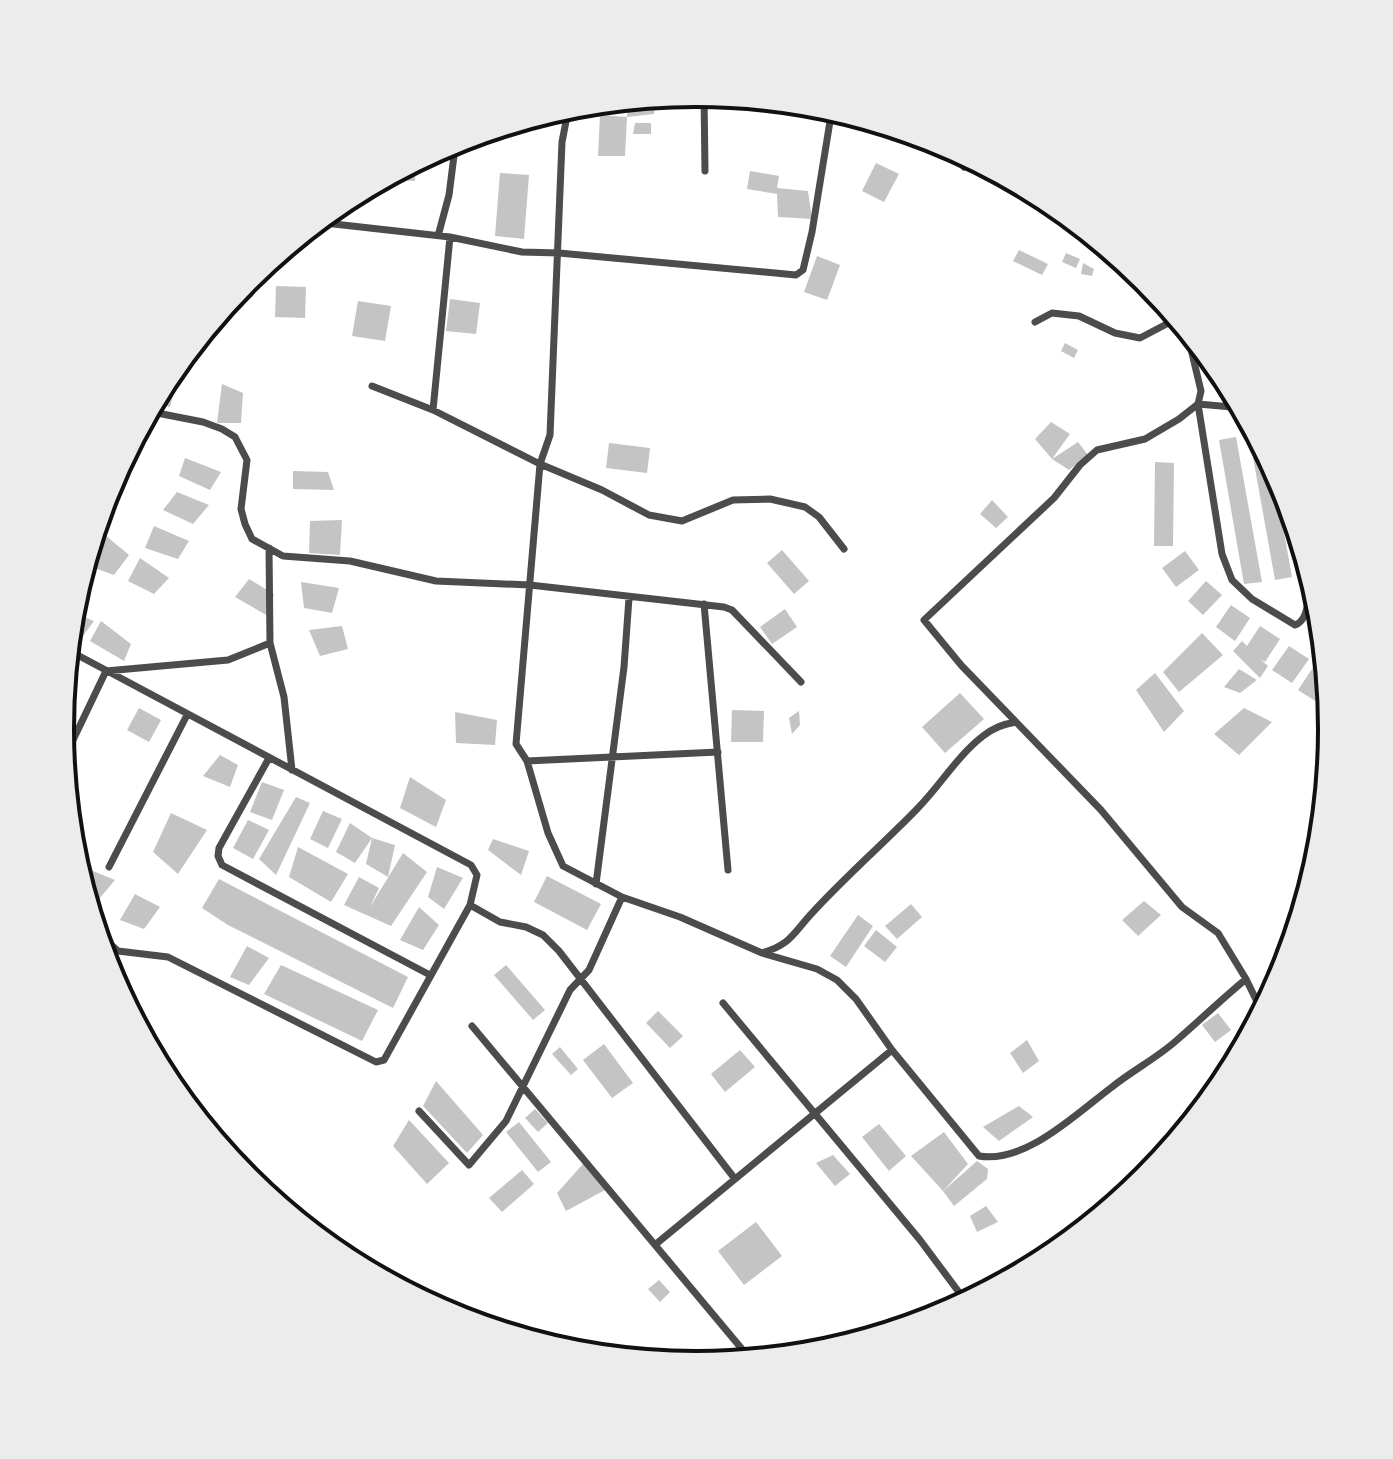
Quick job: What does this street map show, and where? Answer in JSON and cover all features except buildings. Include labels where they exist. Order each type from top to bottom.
[{"type":"street","points":[[704,107],[705,171]]},
{"type":"street","points":[[566,121],[562,142],[550,435],[540,464],[516,744],[527,761],[548,833],[563,866],[622,897],[680,917],[762,953],[817,969],[837,980],[856,999],[892,1050],[979,1156],[987,1157],[1030,1145],[1055,1133],[1113,1085],[1177,1040],[1246,979]]},
{"type":"street","points":[[334,224],[450,237],[522,252],[796,275],[803,270],[812,232],[830,122]]},
{"type":"street","points":[[438,236],[449,195],[454,156]]},
{"type":"street","points":[[433,410],[450,237]]},
{"type":"street","points":[[1035,322],[1052,313],[1079,316],[1115,333],[1140,338],[1168,323]]},
{"type":"street","points":[[1192,354],[1201,391],[1198,404],[1222,554],[1232,580],[1252,599],[1295,625],[1302,622],[1307,609]]},
{"type":"street","points":[[372,386],[433,410],[649,515],[682,521],[733,500],[759,498],[788,502],[805,507],[819,517],[844,549]]},
{"type":"street","points":[[1229,407],[1198,404],[1145,439],[1097,450],[1080,465],[1054,498],[924,620],[961,665],[1101,810],[1182,907],[1218,933],[1257,1001]]},
{"type":"street","points":[[160,414],[203,422],[235,437],[247,460],[241,509],[245,524],[252,539],[283,556],[350,561],[436,581],[530,585],[704,604],[732,610],[801,682]]},
{"type":"street","points":[[269,548],[270,643],[284,697],[292,770]]},
{"type":"street","points":[[596,884],[629,598]]},
{"type":"street","points":[[704,604],[728,870]]},
{"type":"street","points":[[106,671],[228,660],[270,643]]},
{"type":"street","points":[[78,656],[471,865],[477,875],[470,905],[384,1060],[376,1062],[168,957],[118,951],[113,947]]},
{"type":"street","points":[[74,738],[106,671]]},
{"type":"street","points":[[109,867],[187,715]]},
{"type":"street","points":[[762,953],[793,939],[811,913],[920,806],[980,738],[1002,725],[1016,722]]},
{"type":"street","points":[[527,761],[718,752]]},
{"type":"street","points":[[269,758],[219,848],[222,865],[430,975]]},
{"type":"street","points":[[419,1111],[469,1165],[506,1121],[570,990],[589,970],[622,897]]},
{"type":"street","points":[[470,905],[500,922],[526,927],[543,935],[559,951],[735,1179]]},
{"type":"street","points":[[723,1003],[920,1240],[960,1294]]},
{"type":"street","points":[[472,1026],[743,1350]]},
{"type":"street","points":[[656,1244],[892,1050]]}]
